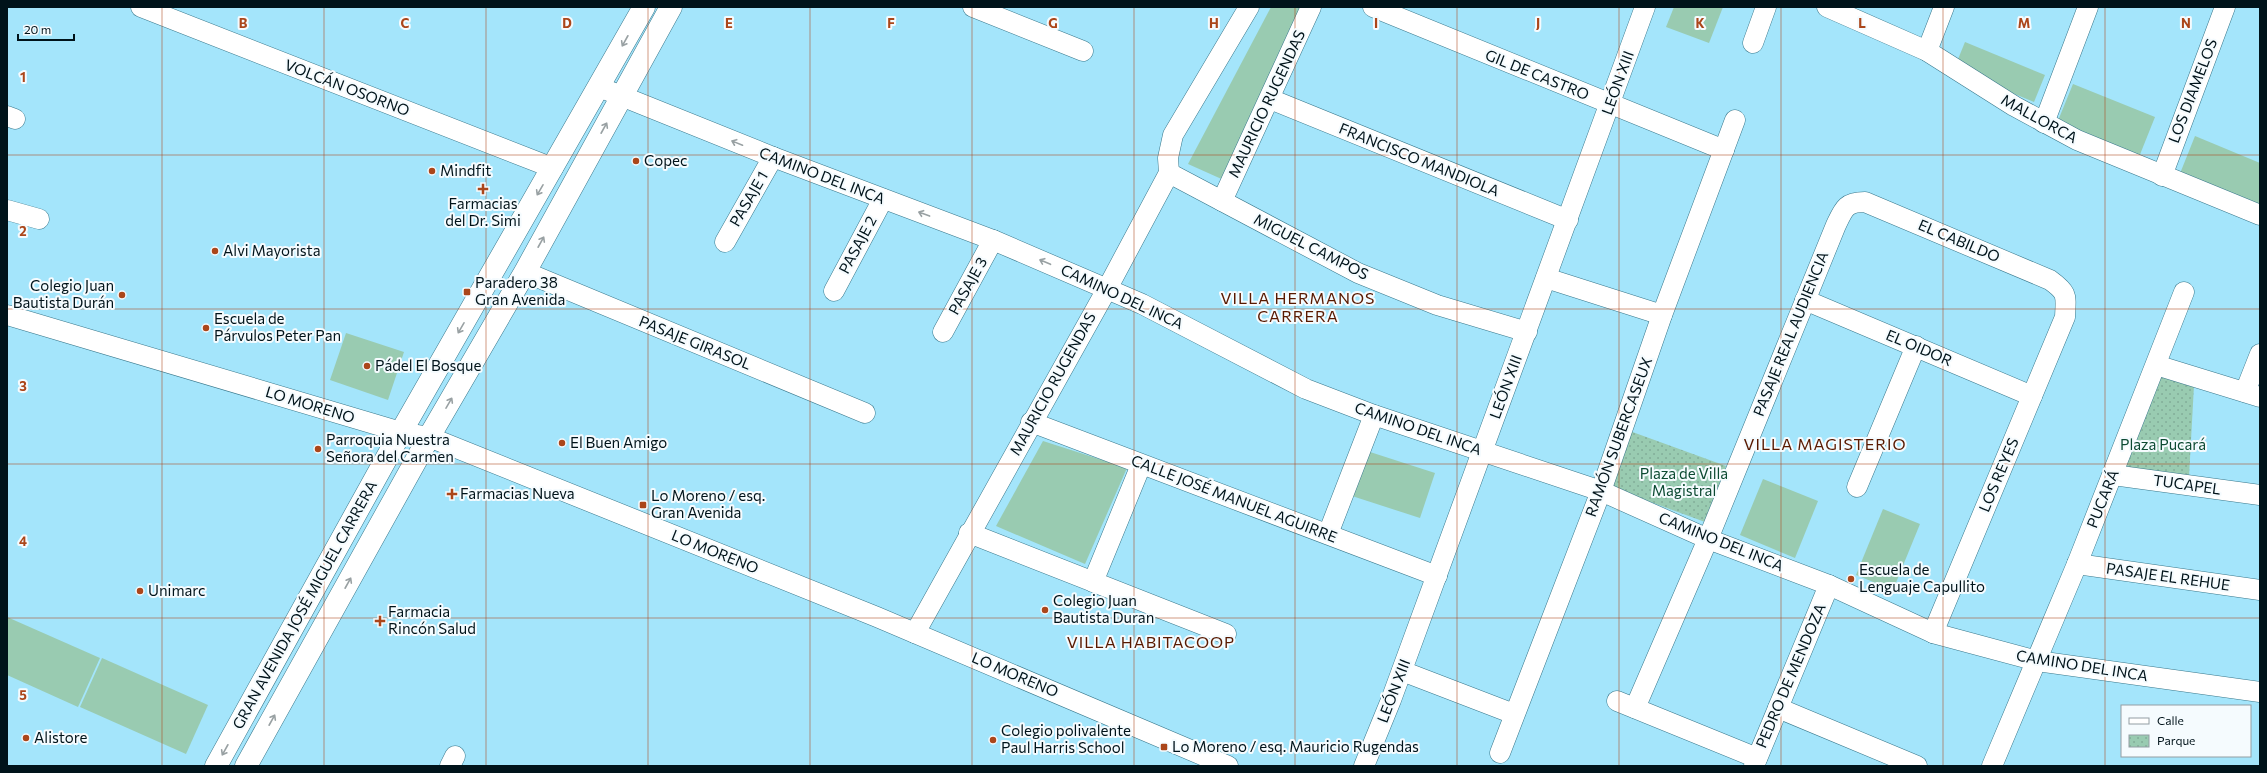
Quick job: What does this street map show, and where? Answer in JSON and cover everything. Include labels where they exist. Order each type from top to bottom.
[{"type":"main road","name":"GRAN AVENIDA JOSÉ MIGUEL CARRERA","points":[[216,766],[402,432],[644,7]]},
{"type":"main road","name":"GRAN AVENIDA JOSÉ MIGUEL CARRERA","points":[[246,766],[429,437],[525,272],[671,7]]},
{"type":"street","name":"VOLCÁN OSORNO","points":[[141,7],[553,168]]},
{"type":"street","points":[[973,7],[1083,51]]},
{"type":"street","name":"MAURICIO RUGENDAS","points":[[915,633],[1031,422],[1107,289],[1169,173],[1168,158],[1173,135],[1249,7]]},
{"type":"street","name":"MAURICIO RUGENDAS","points":[[1222,201],[1311,7]]},
{"type":"street","name":"GIL DE CASTRO","points":[[1373,7],[1610,105],[1724,150]]},
{"type":"street","name":"LEÓN XIII","points":[[1364,766],[1402,671],[1645,7]]},
{"type":"street","points":[[1753,43],[1766,7]]},
{"type":"street","name":"MALLORCA","points":[[1827,7],[1926,51],[2044,123],[2111,156],[2260,214]]},
{"type":"street","points":[[1926,51],[1944,7]]},
{"type":"street","points":[[2044,123],[2088,7]]},
{"type":"street","name":"LOS DIAMELOS","points":[[2162,176],[2225,7]]},
{"type":"street","name":"CAMINO DEL INCA","points":[[599,88],[773,157],[993,240],[1107,289],[1176,321],[1288,381],[1374,415],[1601,491],[1708,539],[1829,585],[1933,633],[2037,661],[2260,692]]},
{"type":"street","name":"FRANCISCO MANDIOLA","points":[[1270,99],[1568,220]]},
{"type":"street","name":"RAMÓN SUBERCASEUX","points":[[1500,753],[1601,491],[1662,315],[1735,120]]},
{"type":"street","name":"PASAJE 1","points":[[725,242],[773,157]]},
{"type":"street","name":"MIGUEL CAMPOS","points":[[1169,173],[1358,273],[1437,305],[1527,332]]},
{"type":"street","name":"PASAJE 2","points":[[834,291],[883,199]]},
{"type":"street","name":"EL CABILDO","points":[[1836,224],[1843,210],[1852,202],[1865,202],[2050,280],[2063,289],[2066,299],[2065,317]]},
{"type":"street","points":[[7,210],[39,218]]},
{"type":"street","name":"PASAJE REAL AUDIENCIA","points":[[1635,708],[1708,539],[1836,224]]},
{"type":"street","name":"PASAJE 3","points":[[943,332],[993,240]]},
{"type":"street","name":"PASAJE GIRASOL","points":[[525,272],[865,413]]},
{"type":"street","points":[[1546,278],[1662,315]]},
{"type":"street","name":"PUCARÁ","points":[[1992,766],[2077,564],[2184,292]]},
{"type":"street","name":"EL OIDOR","points":[[1805,300],[2032,396]]},
{"type":"street","name":"LO MORENO","points":[[7,315],[402,432],[429,437],[915,633],[1228,766]]},
{"type":"street","name":"LOS REYES","points":[[1933,633],[2065,317]]},
{"type":"street","points":[[1857,487],[1916,346]]},
{"type":"street","points":[[2156,365],[2252,395],[2260,354]]},
{"type":"street","points":[[1328,534],[1374,415]]},
{"type":"street","name":"CALLE JOSÉ MANUEL AGUIRRE","points":[[1031,422],[1437,576]]},
{"type":"street","points":[[1093,582],[1142,464]]},
{"type":"street","name":"TUCAPEL","points":[[2113,475],[2260,495]]},
{"type":"street","points":[[970,533],[1226,634]]},
{"type":"street","name":"PASAJE EL REHUE","points":[[2077,564],[2260,590]]},
{"type":"street","name":"PEDRO DE MENDOZA","points":[[1755,762],[1829,585]]},
{"type":"street","points":[[1402,671],[1514,714]]},
{"type":"street","points":[[1617,701],[1755,762]]},
{"type":"street","points":[[1778,708],[1917,766]]},
{"type":"green space","points":[[1271,7],[1304,7],[1226,181],[1188,164]]},
{"type":"green space","points":[[1674,7],[1723,7],[1709,43],[1666,27]]},
{"type":"green space","points":[[1965,42],[2045,75],[2034,102],[1954,69]]},
{"type":"green space","points":[[2073,84],[2155,117],[2139,157],[2057,123]]},
{"type":"green space","points":[[2195,136],[2260,163],[2260,209],[2179,176]]},
{"type":"green space","name":"Pádel El Bosque","points":[[346,333],[404,352],[388,400],[330,380]]},
{"type":"green space","name":"Plaza Pucará","points":[[2160,376],[2194,385],[2189,477],[2124,467]]},
{"type":"green space","name":"Plaza de Villa Magistral","points":[[1627,430],[1726,466],[1705,522],[1607,486]]},
{"type":"green space","points":[[1043,441],[1127,468],[1085,564],[996,526]]},
{"type":"green space","points":[[1367,451],[1435,473],[1420,518],[1352,496]]},
{"type":"green space","points":[[1763,479],[1818,501],[1795,558],[1740,535]]},
{"type":"green space","points":[[1883,509],[1920,524],[1893,590],[1856,575]]},
{"type":"green space","points":[[7,617],[100,658],[78,707],[7,675]]},
{"type":"green space","points":[[102,658],[208,705],[186,754],[80,707]]},
{"type":"place","name":"Copec","points":[[636,161]]},
{"type":"place","name":"Mindfit","points":[[432,171]]},
{"type":"place","name":"Farmacias del Dr. Simi","points":[[483,189]]},
{"type":"place","name":"Alvi Mayorista","points":[[215,251]]},
{"type":"place","name":"Paradero 38 Gran Avenida","points":[[467,292]]},
{"type":"place","name":"Colegio Juan Bautista Durán","points":[[122,295]]},
{"type":"place","name":"Escuela de Párvulos Peter Pan","points":[[206,328]]},
{"type":"place","name":"Pádel El Bosque","points":[[367,366]]},
{"type":"place","name":"El Buen Amigo","points":[[562,443]]},
{"type":"place","name":"Parroquia Nuestra Señora del Carmen","points":[[318,449]]},
{"type":"place","name":"Farmacias Nueva","points":[[452,494]]},
{"type":"place","name":"Lo Moreno / esq. Gran Avenida","points":[[643,505]]},
{"type":"place","name":"Escuela de Lenguaje Capullito","points":[[1851,579]]},
{"type":"place","name":"Unimarc","points":[[140,591]]},
{"type":"place","name":"Colegio Juan Bautista Duran","points":[[1045,610]]},
{"type":"place","name":"Farmacia Rincón Salud","points":[[380,621]]},
{"type":"place","name":"Alistore","points":[[26,738]]},
{"type":"place","name":"Colegio polivalente Paul Harris School","points":[[993,740]]},
{"type":"place","name":"Lo Moreno / esq. Mauricio Rugendas","points":[[1164,747]]},
{"type":"district","name":"VILLA HERMANOS CARRERA","points":[[1298,307]]},
{"type":"district","name":"VILLA MAGISTERIO","points":[[1825,444]]},
{"type":"district","name":"VILLA HABITACOOP","points":[[1151,642]]}]
